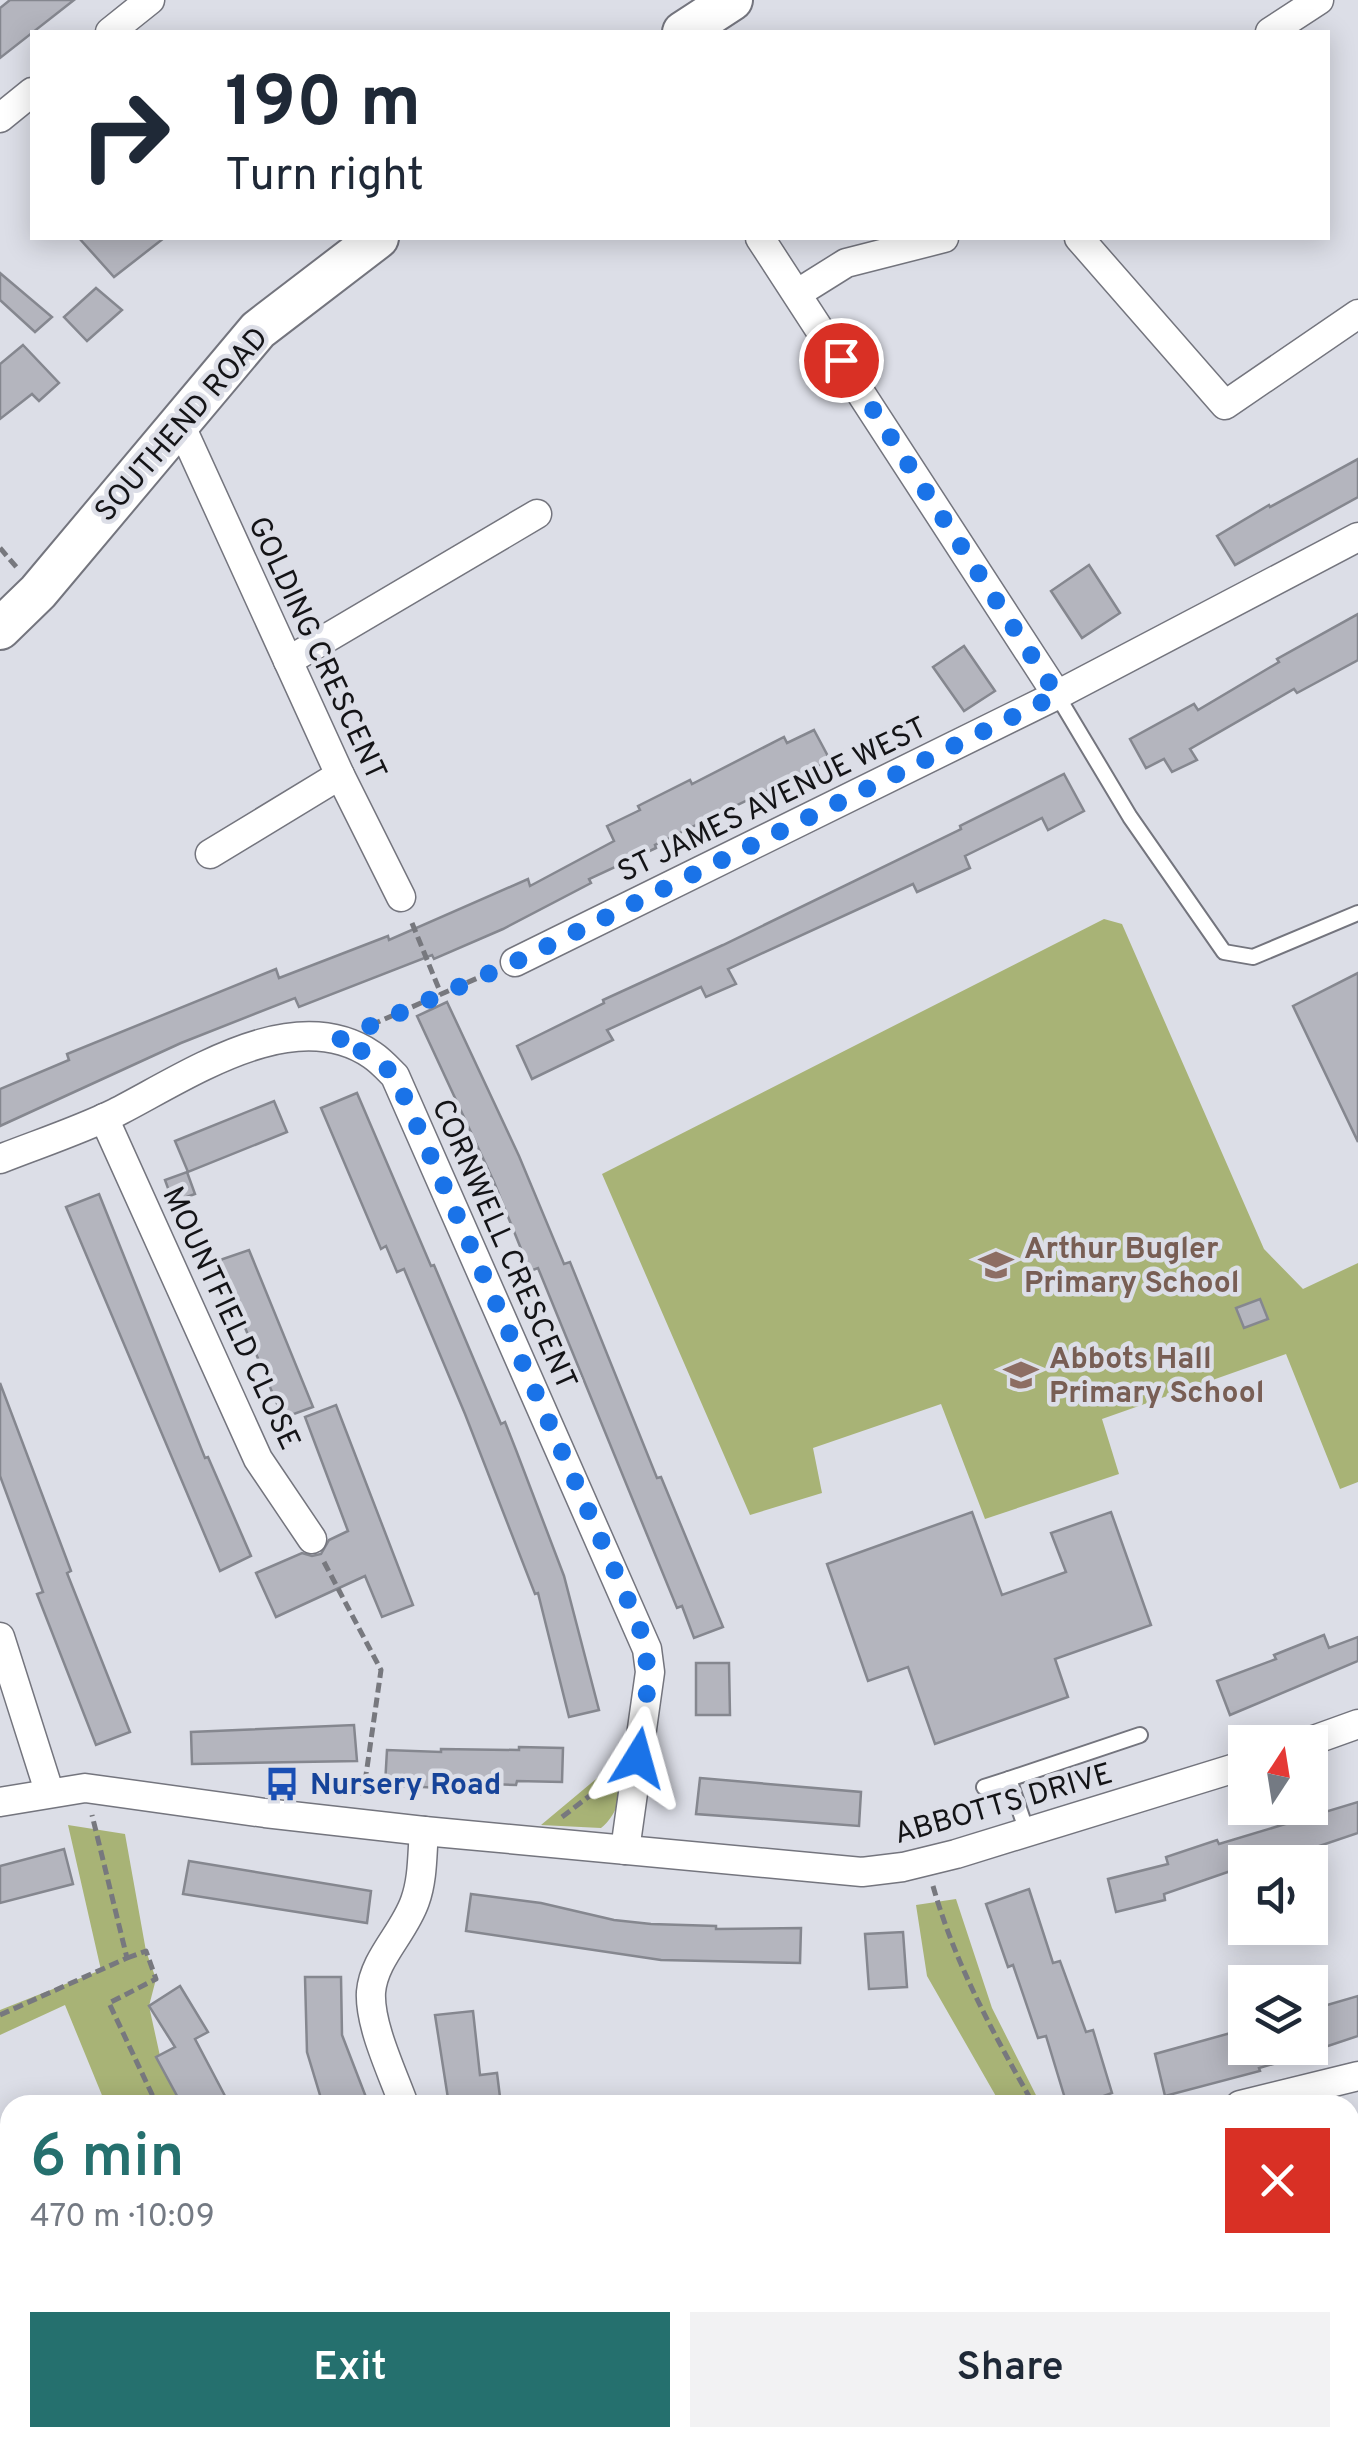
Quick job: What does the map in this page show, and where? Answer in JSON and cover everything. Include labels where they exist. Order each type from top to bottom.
[{"type":"street","points":[[112,30],[150,0]]},
{"type":"street","points":[[685,30],[732,0]]},
{"type":"street","points":[[1273,30],[1319,0]]},
{"type":"street","points":[[0,118],[30,94]]},
{"type":"street","name":"SOUTHEND ROAD","points":[[0,628],[38,592],[258,330],[375,240]]},
{"type":"street","points":[[761,240],[1057,695]]},
{"type":"street","points":[[798,293],[846,263],[936,240]]},
{"type":"street","points":[[1081,240],[1225,405],[1358,314]]},
{"type":"street","name":"GOLDING CRESCENT","points":[[180,424],[340,775],[401,897]]},
{"type":"street","points":[[288,661],[538,514]]},
{"type":"street","name":"ST JAMES AVENUE WEST","points":[[515,962],[1057,695],[1358,536]]},
{"type":"street","points":[[210,854],[340,775]]},
{"type":"street","name":"CORNWELL CRESCENT","points":[[0,1159],[104,1118],[255,1043],[290,1037],[336,1041],[372,1055],[395,1076],[647,1649],[650,1672],[625,1850]]},
{"type":"street","name":"MOUNTFIELD CLOSE","points":[[104,1118],[258,1459],[312,1539]]},
{"type":"street","points":[[0,1637],[49,1792]]},
{"type":"street","points":[[1328,1735],[1358,1724]]},
{"type":"street","name":"ABBOTTS DRIVE","points":[[0,1802],[86,1788],[424,1831],[862,1872],[926,1862],[1228,1770]]},
{"type":"street","points":[[400,2095],[374,2020],[371,1996],[374,1973],[415,1901],[424,1831]]},
{"type":"street","points":[[1281,2095],[1358,2076]]},
{"type":"lane","points":[[1057,695],[1130,817],[1224,952],[1253,957],[1358,913]]},
{"type":"lane","points":[[984,1787],[1140,1735]]},
{"type":"lane","points":[[1010,1779],[1027,1832]]},
{"type":"path","points":[[401,897],[441,994]]},
{"type":"path","points":[[336,1041],[515,962]]},
{"type":"path","points":[[312,1539],[381,1670],[358,1823]]},
{"type":"path","points":[[532,1841],[638,1758]]},
{"type":"path","points":[[86,1788],[126,1958]]},
{"type":"path","points":[[926,1862],[962,1968],[1029,2095]]},
{"type":"path","points":[[0,2015],[146,1950],[156,1979],[109,2003],[153,2095]]},
{"type":"green space","name":"Arthur Bugler Primary School","points":[[1104,919],[1122,924],[1264,1249],[1303,1289],[1358,1263],[1358,1482],[1340,1489],[1286,1354],[1102,1419],[1119,1474],[985,1519],[941,1404],[813,1448],[822,1493],[750,1515],[602,1174]]},
{"type":"green space","points":[[626,1754],[618,1804],[601,1828],[541,1825]]},
{"type":"green space","points":[[68,1825],[125,1834],[146,1951],[156,1979],[149,2006],[160,2056],[178,2095],[102,2095],[65,2005],[0,2035],[0,2010],[101,1970]]},
{"type":"green space","points":[[956,1899],[992,2008],[1036,2095],[995,2095],[927,1976],[916,1905]]},
{"type":"building","points":[[10,0],[74,0],[36,30],[30,30],[30,34],[0,58],[0,8]]},
{"type":"building","points":[[81,240],[161,240],[114,277]]},
{"type":"building","points":[[0,273],[52,317],[35,332],[0,300]]},
{"type":"building","points":[[96,288],[122,310],[87,341],[64,317]]},
{"type":"building","points":[[23,345],[59,383],[39,401],[32,394],[0,419],[0,364]]},
{"type":"building","points":[[1358,459],[1358,497],[1235,565],[1217,536]]},
{"type":"building","points":[[1089,565],[1120,613],[1082,638],[1051,591]]},
{"type":"building","points":[[1358,614],[1358,660],[1297,693],[1294,689],[1190,749],[1197,760],[1172,772],[1164,759],[1146,768],[1130,739],[1194,704],[1198,710],[1279,662],[1277,659]]},
{"type":"building","points":[[964,646],[995,691],[964,711],[933,667]]},
{"type":"building","points":[[814,730],[830,760],[589,879],[591,883],[503,929],[434,959],[432,955],[299,1007],[295,998],[181,1043],[0,1126],[0,1089],[69,1060],[67,1054],[276,969],[279,978],[388,936],[389,940],[528,879],[530,886],[614,841],[607,826],[640,810],[638,806],[690,780],[692,784],[784,737],[787,743]]},
{"type":"building","points":[[1064,774],[1084,811],[1048,830],[1042,818],[965,856],[970,868],[917,892],[913,884],[728,969],[736,984],[706,997],[701,987],[607,1030],[613,1040],[532,1079],[517,1046],[604,1003],[603,1000],[961,829],[960,826]]},
{"type":"building","points":[[1358,973],[1358,1142],[1293,1006]]},
{"type":"building","points":[[447,1002],[564,1264],[570,1262],[657,1478],[661,1477],[723,1627],[694,1638],[682,1606],[677,1608],[538,1268],[530,1271],[494,1182],[417,1016]]},
{"type":"building","points":[[357,1093],[501,1424],[505,1422],[516,1450],[564,1576],[599,1710],[569,1717],[538,1593],[535,1594],[404,1269],[397,1272],[386,1246],[381,1249],[321,1108]]},
{"type":"building","points":[[274,1101],[287,1132],[188,1172],[175,1141]]},
{"type":"building","points":[[187,1172],[195,1194],[173,1202],[165,1180]]},
{"type":"building","points":[[99,1194],[205,1458],[208,1457],[251,1556],[220,1571],[66,1207]]},
{"type":"building","points":[[249,1250],[313,1407],[283,1418],[217,1261]]},
{"type":"building","points":[[1260,1299],[1268,1319],[1244,1328],[1236,1308]]},
{"type":"building","points":[[0,1383],[71,1571],[67,1573],[130,1732],[96,1745],[37,1594],[43,1592],[0,1476]]},
{"type":"building","points":[[336,1405],[413,1605],[382,1617],[365,1576],[276,1617],[256,1573],[302,1553],[321,1554],[329,1540],[348,1531],[305,1417]]},
{"type":"building","points":[[972,1512],[1002,1595],[1066,1572],[1051,1533],[1111,1512],[1151,1625],[1055,1659],[1068,1697],[935,1744],[908,1667],[868,1681],[827,1564]]},
{"type":"building","points":[[1324,1635],[1329,1648],[1358,1637],[1358,1661],[1230,1715],[1217,1681],[1276,1659],[1274,1655]]},
{"type":"building","points":[[696,1663],[729,1663],[730,1715],[696,1715]]},
{"type":"building","points":[[354,1725],[357,1761],[192,1764],[191,1732]]},
{"type":"building","points":[[563,1748],[562,1782],[466,1783],[440,1788],[385,1785],[387,1750],[441,1752]]},
{"type":"building","points":[[700,1778],[861,1792],[859,1826],[696,1814]]},
{"type":"building","points":[[1358,1802],[1358,1833],[1322,1845],[1228,1845],[1228,1872],[1164,1894],[1165,1900],[1116,1912],[1108,1879],[1168,1864],[1166,1857],[1217,1840],[1219,1844],[1282,1825],[1328,1825],[1328,1811]]},
{"type":"building","points":[[64,1849],[73,1884],[0,1903],[0,1866]]},
{"type":"building","points":[[189,1861],[371,1891],[367,1923],[183,1894]]},
{"type":"building","points":[[1029,1889],[1053,1963],[1060,1961],[1086,2032],[1093,2030],[1112,2093],[1064,2095],[1046,2036],[1038,2038],[1013,1965],[1008,1967],[986,1904]]},
{"type":"building","points":[[471,1894],[651,1924],[716,1929],[801,1928],[800,1963],[661,1960],[466,1931]]},
{"type":"building","points":[[903,1932],[907,1987],[869,1989],[865,1934]]},
{"type":"building","points":[[305,1977],[341,1977],[342,2035],[365,2095],[320,2095],[307,2052]]},
{"type":"building","points":[[180,1986],[208,2032],[195,2039],[224,2095],[177,2095],[156,2057],[175,2047],[149,2006]]},
{"type":"building","points":[[1358,1996],[1358,2036],[1328,2046],[1328,2005]]},
{"type":"building","points":[[473,2011],[480,2075],[497,2073],[500,2095],[447,2095],[435,2015]]},
{"type":"building","points":[[1228,2034],[1228,2065],[1270,2065],[1259,2068],[1260,2071],[1165,2095],[1155,2054]]},
{"type":"place","name":"Arthur Bugler Primary School","points":[[996,1265]]},
{"type":"place","name":"Abbots Hall Primary School","points":[[1021,1375]]},
{"type":"place","name":"Nursery Road","points":[[282,1784]]},
{"type":"route","points":[[638,1758],[650,1672],[638,1623],[395,1076],[372,1055],[336,1041],[515,962],[1057,695],[841,360]]}]
